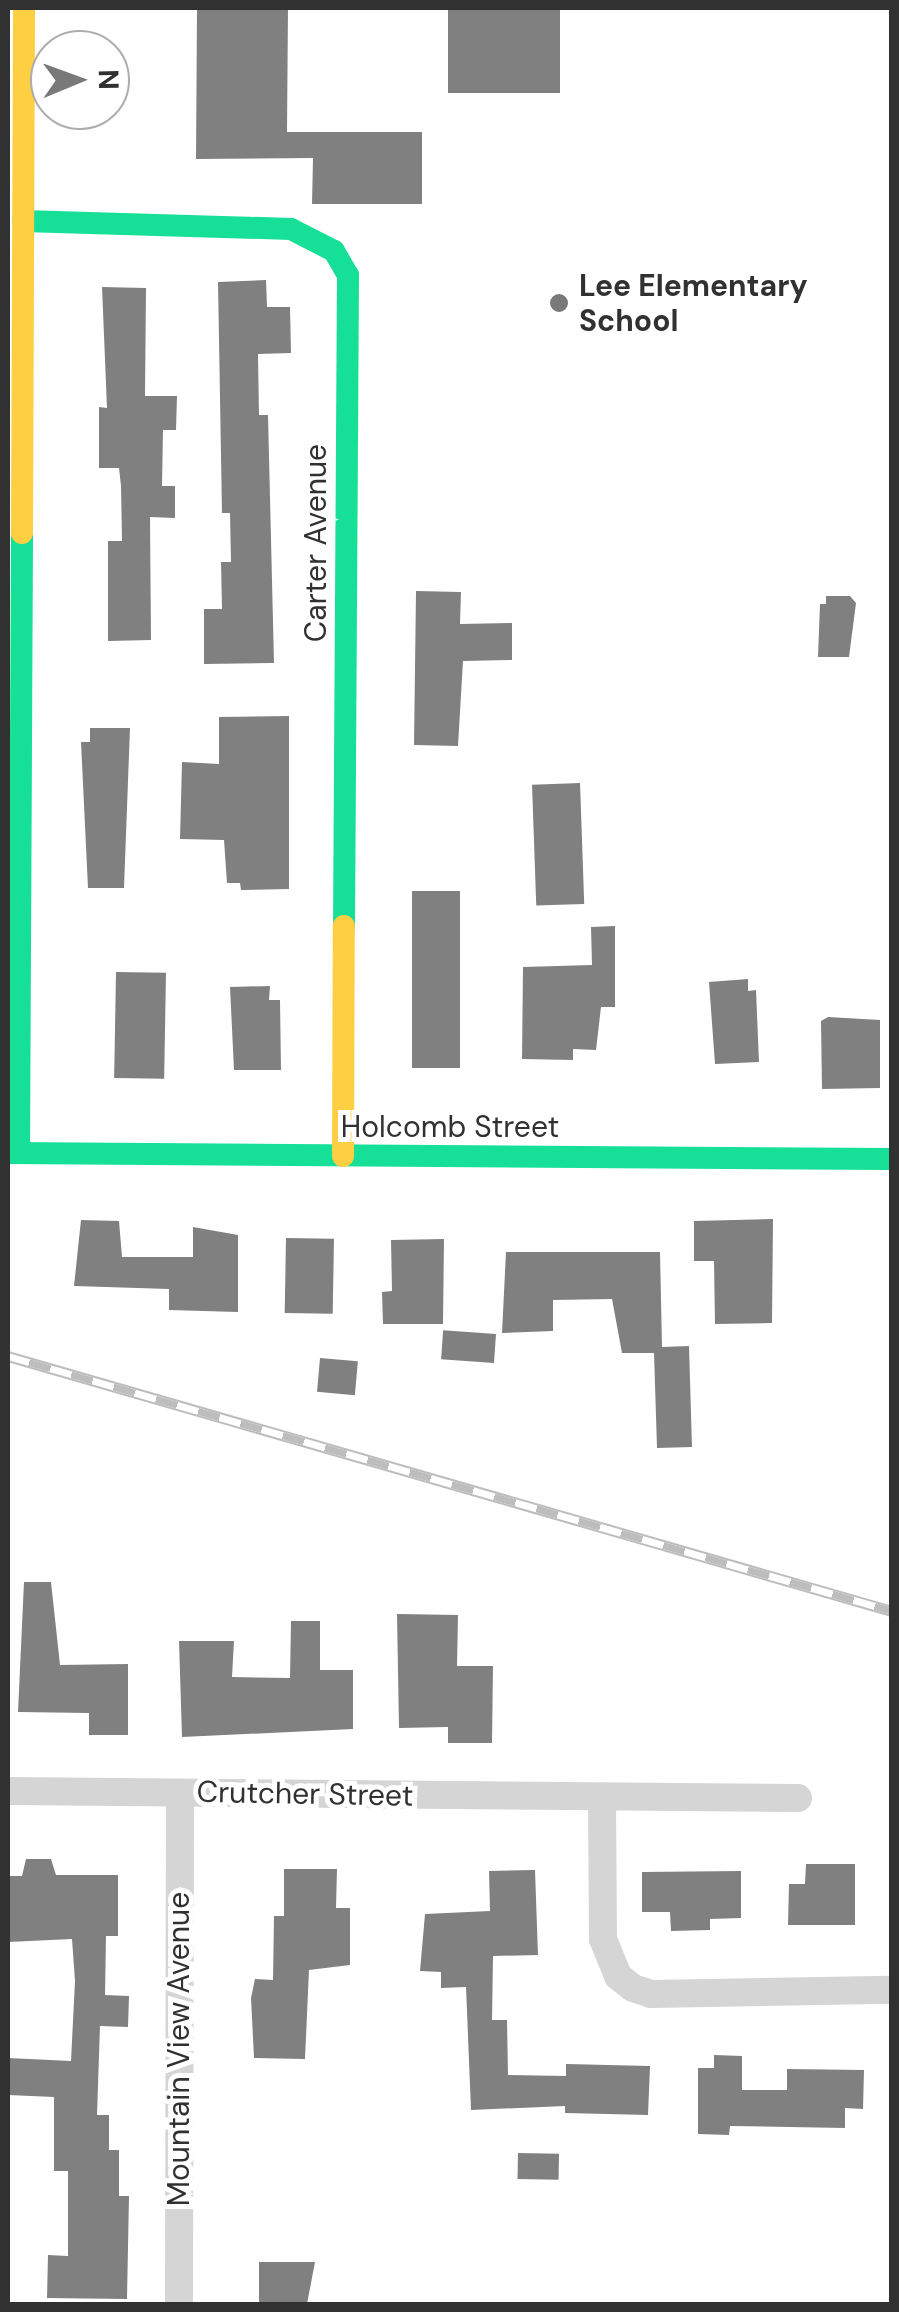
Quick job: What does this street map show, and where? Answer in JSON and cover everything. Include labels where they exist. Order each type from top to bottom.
[{"type":"street","points":[[13,1153],[15,401],[23,221],[24,8]]},
{"type":"street","name":"Carter Avenue","points":[[23,221],[291,229],[334,251],[348,275],[343,1156]]},
{"type":"street","name":"Holcomb Street","points":[[13,1153],[892,1159]]},
{"type":"street","name":"Crutcher Street","points":[[8,1791],[798,1798]]},
{"type":"street","name":"Mountain View Avenue","points":[[179,2304],[180,1792]]},
{"type":"street","points":[[602,1796],[603,1938],[618,1976],[633,1988],[650,1994],[892,1990]]},
{"type":"building","points":[[197,8],[288,8],[287,132],[422,132],[422,204],[312,204],[313,158],[196,159]]},
{"type":"building","points":[[448,8],[560,8],[560,93],[448,93]]},
{"type":"building","points":[[266,280],[267,307],[290,307],[291,353],[258,354],[259,415],[268,415],[274,663],[204,664],[204,609],[222,609],[221,562],[231,562],[230,513],[222,513],[218,282]]},
{"type":"building","points":[[102,287],[146,288],[145,396],[177,396],[176,430],[163,430],[162,486],[175,486],[175,518],[150,517],[151,640],[108,641],[108,541],[122,541],[119,468],[99,468],[99,407],[107,408]]},
{"type":"building","points":[[416,591],[461,592],[460,624],[512,623],[512,660],[463,661],[458,746],[414,745]]},
{"type":"building","points":[[826,596],[850,596],[856,603],[849,657],[818,657],[820,604],[826,604]]},
{"type":"building","points":[[289,716],[289,889],[241,890],[240,883],[227,883],[224,840],[180,839],[182,762],[219,764],[219,717]]},
{"type":"building","points":[[90,728],[130,728],[124,888],[88,888],[81,742],[90,742]]},
{"type":"building","points":[[580,783],[584,904],[536,906],[532,785]]},
{"type":"building","points":[[412,891],[460,891],[460,1068],[412,1068]]},
{"type":"building","points":[[615,926],[615,1007],[601,1007],[596,1050],[573,1049],[573,1060],[522,1059],[523,967],[592,965],[591,927]]},
{"type":"building","points":[[116,972],[166,973],[164,1079],[114,1078]]},
{"type":"building","points":[[748,979],[748,991],[756,990],[759,1062],[715,1064],[709,982]]},
{"type":"building","points":[[270,986],[269,1000],[280,1000],[281,1070],[234,1070],[230,987]]},
{"type":"building","points":[[828,1017],[880,1020],[880,1088],[822,1089],[821,1021]]},
{"type":"building","points":[[773,1219],[772,1323],[715,1324],[714,1261],[694,1261],[694,1221]]},
{"type":"building","points":[[81,1220],[119,1221],[122,1257],[193,1257],[193,1227],[238,1235],[238,1312],[169,1310],[169,1289],[74,1286]]},
{"type":"building","points":[[286,1238],[334,1239],[333,1314],[285,1313]]},
{"type":"building","points":[[444,1239],[443,1324],[383,1324],[382,1292],[392,1291],[391,1240]]},
{"type":"building","points":[[506,1252],[660,1252],[662,1347],[689,1346],[692,1447],[657,1448],[654,1353],[622,1353],[612,1299],[553,1300],[553,1331],[502,1333]]},
{"type":"building","points":[[443,1330],[496,1334],[494,1363],[441,1359]]},
{"type":"building","points":[[320,1358],[358,1361],[355,1395],[317,1392]]},
{"type":"building","points":[[24,1582],[51,1582],[60,1665],[128,1664],[128,1735],[89,1735],[89,1713],[18,1712]]},
{"type":"building","points":[[397,1614],[458,1615],[457,1666],[493,1666],[492,1743],[448,1743],[448,1727],[399,1728]]},
{"type":"building","points":[[291,1621],[320,1621],[320,1670],[353,1670],[353,1729],[182,1737],[179,1641],[234,1641],[232,1677],[290,1678]]},
{"type":"building","points":[[26,1859],[51,1859],[56,1875],[118,1875],[118,1936],[106,1936],[105,1995],[129,1996],[128,2027],[100,2026],[97,2115],[109,2115],[109,2150],[119,2150],[119,2196],[129,2196],[127,2299],[47,2298],[48,2255],[68,2256],[68,2171],[54,2171],[54,2097],[8,2095],[8,2058],[71,2061],[75,1981],[72,1939],[8,1942],[8,1876],[22,1876]]},
{"type":"building","points":[[806,1864],[855,1864],[855,1925],[788,1925],[789,1884],[805,1884]]},
{"type":"building","points":[[284,1869],[337,1869],[336,1908],[350,1908],[350,1965],[309,1970],[305,2059],[254,2058],[251,1998],[255,1979],[273,1980],[274,1916],[284,1916]]},
{"type":"building","points":[[535,1870],[538,1955],[493,1956],[492,2020],[507,2020],[508,2075],[566,2076],[566,2064],[650,2066],[648,2115],[565,2113],[565,2106],[471,2110],[466,1987],[441,1988],[441,1972],[420,1971],[425,1914],[490,1911],[489,1871]]},
{"type":"building","points":[[741,1871],[741,1918],[710,1919],[710,1930],[671,1931],[670,1912],[642,1912],[642,1872]]},
{"type":"building","points":[[714,2055],[742,2056],[742,2090],[787,2090],[787,2069],[864,2070],[863,2109],[845,2108],[845,2128],[730,2126],[729,2135],[698,2134],[698,2068],[714,2068]]},
{"type":"building","points":[[518,2153],[559,2154],[559,2180],[518,2179]]},
{"type":"building","points":[[259,2262],[315,2262],[307,2304],[259,2304]]},
{"type":"railway","points":[[8,1356],[892,1611]]},
{"type":"traffic: fast","points":[[23,221],[291,229],[334,251],[348,275],[344,926]]},
{"type":"traffic: fast","points":[[19,1153],[22,533]]},
{"type":"traffic: fast","points":[[8,1153],[892,1159]]},
{"type":"traffic: slow","points":[[22,533],[24,8]]},
{"type":"traffic: slow","points":[[343,1156],[344,926]]},
{"type":"place","name":"Lee Elementary School","points":[[559,303]]}]
